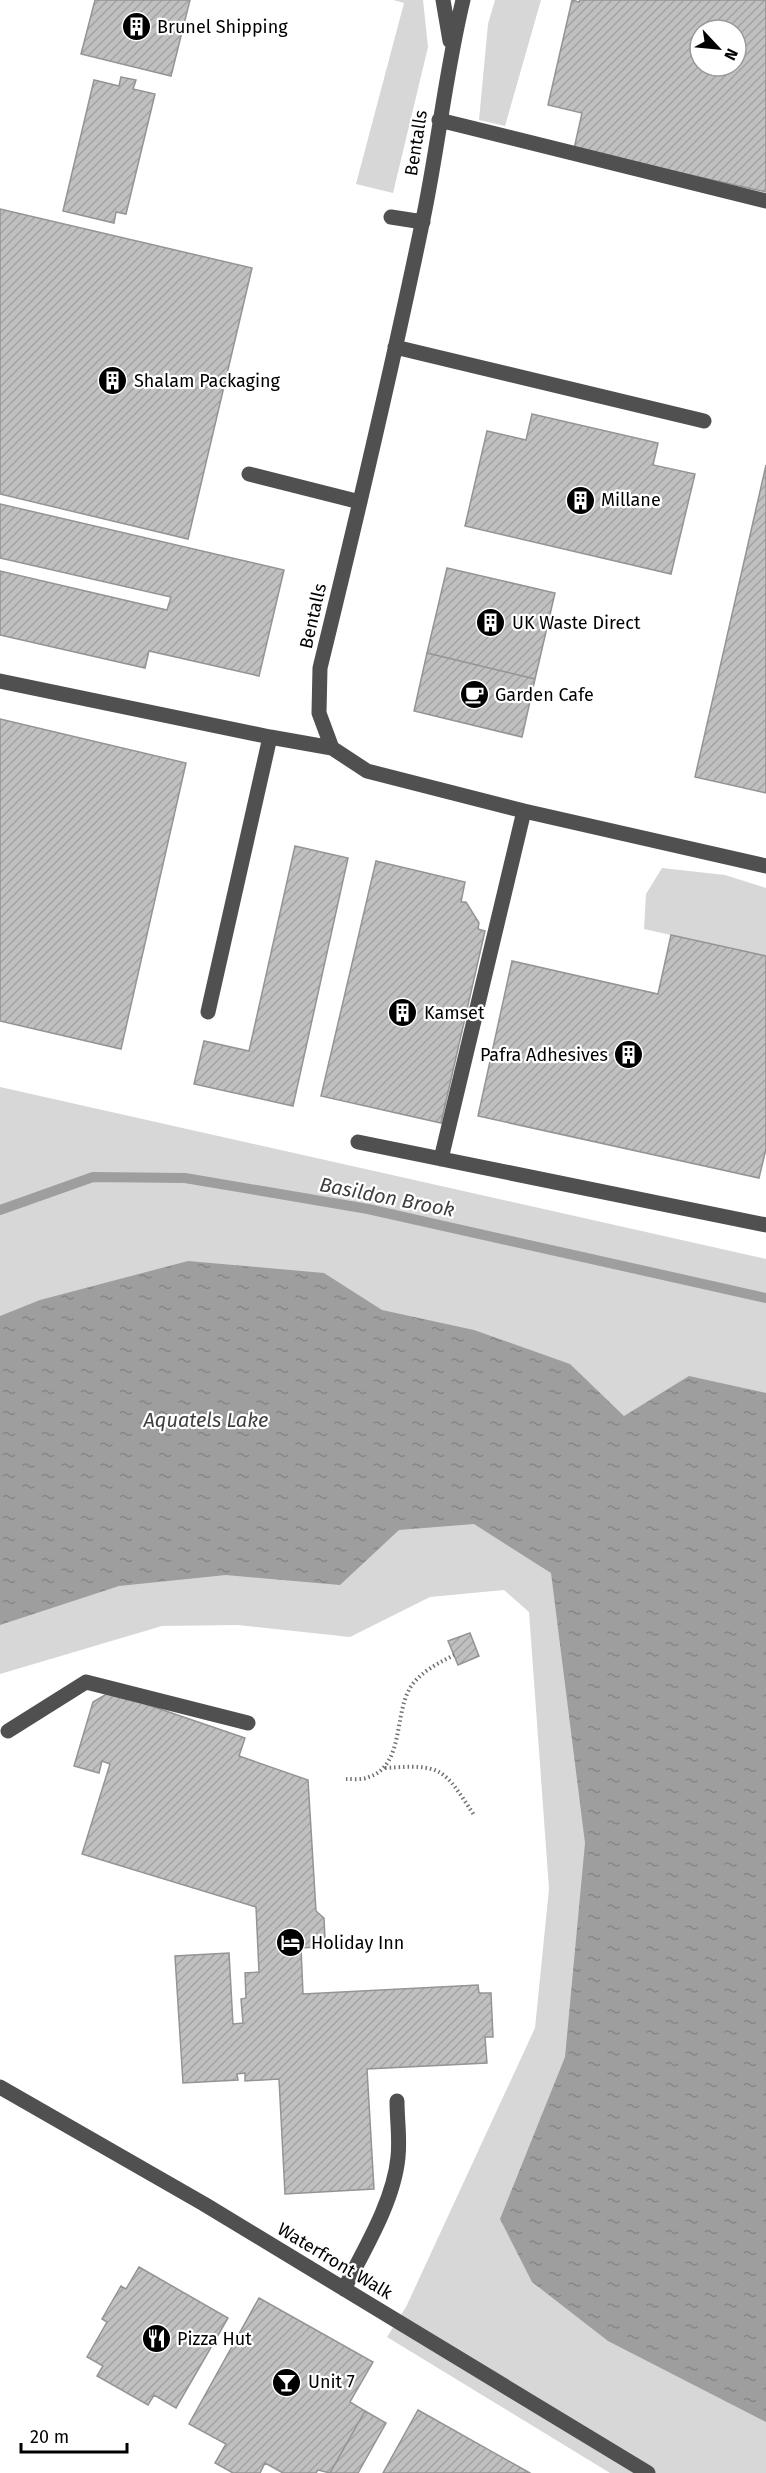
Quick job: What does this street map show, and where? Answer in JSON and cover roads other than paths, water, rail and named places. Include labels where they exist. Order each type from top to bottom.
[{"type":"street","name":"Bentalls","points":[[443,0],[451,50]]},
{"type":"street","name":"Bentalls","points":[[332,748],[319,713],[320,668],[423,222],[451,50],[463,0]]},
{"type":"street","points":[[439,120],[766,201]]},
{"type":"street","points":[[392,217],[423,222]]},
{"type":"street","points":[[395,347],[704,421]]},
{"type":"street","points":[[249,474],[360,502]]},
{"type":"street","points":[[0,681],[270,738],[332,748],[367,771],[524,812],[766,866]]},
{"type":"street","points":[[208,1012],[270,738]]},
{"type":"street","points":[[441,1159],[524,812]]},
{"type":"street","points":[[358,1142],[766,1225]]},
{"type":"street","points":[[8,1731],[86,1682],[248,1723]]},
{"type":"street","name":"Waterfront Walk","points":[[0,2087],[204,2204],[648,2473]]},
{"type":"street","points":[[344,2289],[369,2241],[396,2174],[399,2155],[397,2101]]},
{"type":"water","name":"Aquatels Lake","points":[[188,1261],[324,1273],[382,1310],[474,1330],[570,1364],[624,1416],[689,1376],[766,1393],[766,2422],[608,2341],[532,2282],[500,2219],[565,2057],[585,1843],[551,1573],[474,1524],[399,1530],[340,1585],[226,1575],[119,1586],[0,1625],[0,1316],[40,1300]]},
{"type":"waterway","name":"Basildon Brook","points":[[0,1210],[93,1177],[185,1178],[368,1209],[766,1298]]},
{"type":"place","name":"Brunel Shipping","points":[[136,27]]},
{"type":"place","name":"Shalam Packaging","points":[[113,381]]},
{"type":"place","name":"Millane","points":[[580,500]]},
{"type":"place","name":"UK Waste Direct","points":[[491,623]]},
{"type":"place","name":"Garden Cafe","points":[[474,695]]},
{"type":"place","name":"Kamset","points":[[403,1013]]},
{"type":"place","name":"Pafra Adhesives","points":[[629,1055]]},
{"type":"place","name":"Holiday Inn","points":[[290,1943]]},
{"type":"place","name":"Pizza Hut","points":[[156,2339]]},
{"type":"place","name":"Unit 7","points":[[287,2382]]}]
